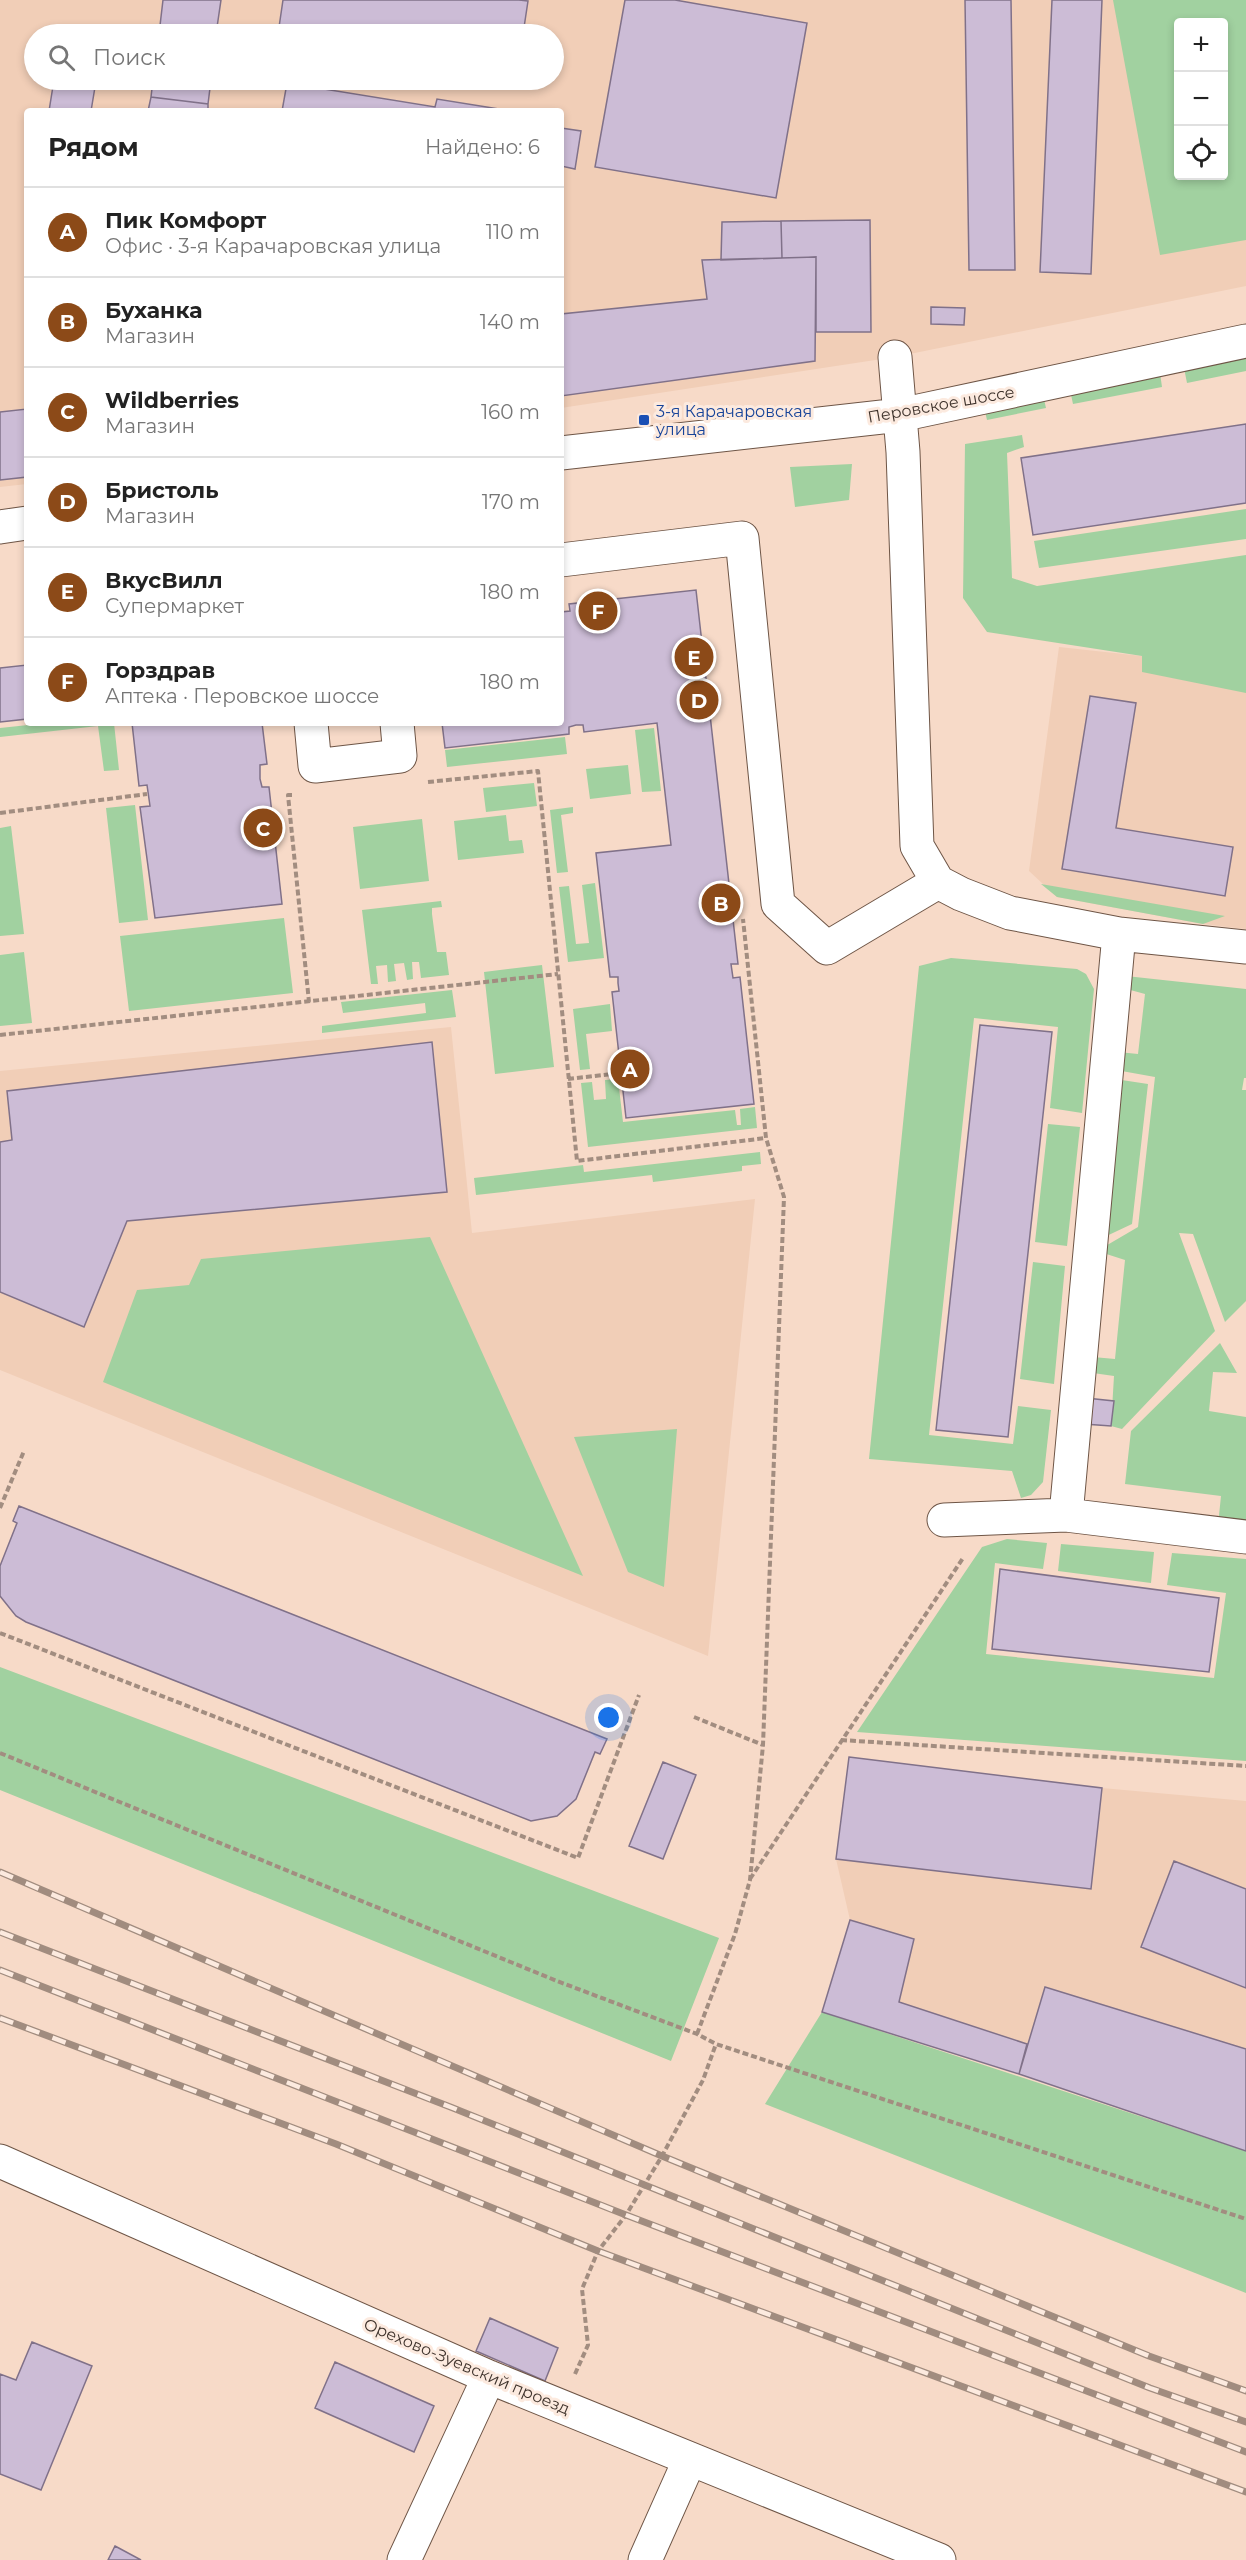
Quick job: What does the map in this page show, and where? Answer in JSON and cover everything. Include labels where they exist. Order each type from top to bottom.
[{"type":"street","name":"Перовское шоссе","points":[[564,453],[900,415],[1246,341]]},
{"type":"street","points":[[895,357],[900,415],[917,846],[938,882],[961,894],[1010,913],[1119,934],[1246,947]]},
{"type":"street","points":[[0,527],[24,524]]},
{"type":"street","points":[[564,560],[742,538],[778,904],[827,948],[938,882]]},
{"type":"street","points":[[311,726],[315,766],[400,756],[397,726]]},
{"type":"street","points":[[1066,1515],[1119,934]]},
{"type":"street","points":[[944,1520],[1066,1515],[1246,1537]]},
{"type":"street","name":"Орехово-Зуевский проезд","points":[[0,2162],[489,2378],[939,2560]]},
{"type":"street","points":[[404,2560],[489,2378]]},
{"type":"street","points":[[645,2560],[690,2459]]},
{"type":"path","points":[[422,782],[538,771],[576,1161],[766,1138]]},
{"type":"path","points":[[0,813],[147,794]]},
{"type":"path","points":[[299,794],[288,795],[309,1002]]},
{"type":"path","points":[[697,2034],[735,1934],[750,1880],[763,1745],[784,1197],[766,1138],[742,913]]},
{"type":"path","points":[[0,1035],[558,974]]},
{"type":"path","points":[[568,1079],[621,1073]]},
{"type":"path","points":[[0,1508],[24,1451]]},
{"type":"path","points":[[750,1880],[840,1740],[963,1557]]},
{"type":"path","points":[[0,1633],[578,1858],[639,1695]]},
{"type":"path","points":[[694,1717],[763,1745]]},
{"type":"path","points":[[840,1740],[1246,1766]]},
{"type":"path","points":[[0,1753],[557,1981],[697,2034],[716,2044],[1246,2219]]},
{"type":"path","points":[[561,2406],[588,2345],[582,2289],[598,2251],[626,2215],[662,2156],[704,2080],[716,2044]]},
{"type":"shaded area","points":[[0,0],[1246,0],[1246,286],[895,357],[564,408],[564,108],[24,108],[24,484],[0,487]]},
{"type":"shaded area","points":[[1059,647],[1142,656],[1246,676],[1246,929],[1203,924],[1057,897],[1029,871]]},
{"type":"shaded area","points":[[451,1027],[472,1233],[755,1199],[708,1656],[0,1370],[0,1071]]},
{"type":"shaded area","points":[[849,1757],[1102,1788],[1246,1801],[1246,2151],[1019,2074],[822,2012],[850,1920],[836,1859]]},
{"type":"green space","points":[[1113,0],[1246,0],[1246,240],[1160,255]]},
{"type":"green space","points":[[1246,355],[1246,371],[1187,383],[1184,368]]},
{"type":"green space","points":[[1160,373],[1162,387],[1073,404],[1070,390]]},
{"type":"green space","points":[[1043,395],[1046,408],[987,420],[984,407]]},
{"type":"green space","points":[[1022,435],[1024,447],[1007,453],[1012,578],[1037,586],[1246,555],[1246,693],[1142,672],[1142,656],[987,632],[963,598],[965,444]]},
{"type":"green space","points":[[852,464],[849,500],[795,507],[790,467]]},
{"type":"green space","points":[[1246,509],[1246,539],[1039,568],[1034,541]]},
{"type":"green space","points":[[24,725],[98,726],[0,737],[0,728]]},
{"type":"green space","points":[[98,726],[114,726],[119,770],[104,771]]},
{"type":"green space","points":[[654,728],[661,791],[642,792],[635,730]]},
{"type":"green space","points":[[565,737],[567,754],[447,767],[445,750]]},
{"type":"green space","points":[[628,765],[631,794],[590,799],[586,769]]},
{"type":"green space","points":[[534,783],[537,806],[486,812],[483,788]]},
{"type":"green space","points":[[135,805],[148,920],[119,923],[106,808]]},
{"type":"green space","points":[[573,807],[573,813],[561,815],[568,872],[557,873],[550,810]]},
{"type":"green space","points":[[506,815],[509,841],[522,840],[524,853],[458,860],[454,821]]},
{"type":"green space","points":[[422,819],[429,881],[360,889],[353,827]]},
{"type":"green space","points":[[11,826],[24,934],[0,936],[0,828]]},
{"type":"green space","points":[[595,883],[604,958],[568,962],[559,887],[569,886],[576,944],[589,943],[582,885]]},
{"type":"green space","points":[[1041,884],[1225,916],[1203,924],[1057,897]]},
{"type":"green space","points":[[441,901],[442,907],[432,908],[432,914],[437,952],[446,952],[449,975],[421,978],[419,962],[412,962],[413,979],[407,980],[404,963],[394,964],[396,981],[388,982],[387,965],[376,966],[378,984],[371,984],[362,910]]},
{"type":"green space","points":[[284,918],[293,993],[129,1011],[120,936]]},
{"type":"green space","points":[[24,952],[32,1023],[0,1026],[0,955]]},
{"type":"green space","points":[[951,958],[1077,969],[1086,974],[1094,989],[1082,1113],[1050,1108],[1058,1027],[974,1018],[929,1435],[1013,1444],[1018,1406],[1051,1410],[1043,1482],[1031,1495],[1021,1498],[1012,1471],[869,1459],[919,966]]},
{"type":"green space","points":[[542,965],[554,1067],[495,1074],[484,972]]},
{"type":"green space","points":[[1126,976],[1246,989],[1246,1078],[1244,1078],[1242,1090],[1246,1090],[1246,1301],[1225,1322],[1193,1234],[1179,1233],[1215,1331],[1122,1429],[1111,1426],[1114,1376],[1093,1373],[1093,1357],[1115,1359],[1125,1260],[1097,1251],[1138,1227],[1155,1077],[1116,1070],[1118,1052],[1138,1054],[1145,994],[1123,988]]},
{"type":"green space","points":[[452,990],[456,1017],[322,1033],[322,1026],[426,1013],[425,1003],[343,1013],[341,1002]]},
{"type":"green space","points":[[610,1004],[612,1031],[586,1034],[590,1069],[580,1070],[573,1009]]},
{"type":"green space","points":[[618,1079],[623,1122],[735,1110],[737,1125],[741,1125],[740,1109],[755,1107],[757,1128],[588,1147],[581,1083],[592,1082],[594,1100],[606,1099],[605,1080]]},
{"type":"green space","points":[[1115,1079],[1148,1084],[1132,1224],[1098,1240]]},
{"type":"green space","points":[[1048,1124],[1080,1127],[1067,1246],[1035,1242]]},
{"type":"green space","points":[[760,1152],[761,1164],[742,1166],[742,1171],[653,1182],[652,1175],[476,1195],[474,1178],[583,1165],[584,1172]]},
{"type":"green space","points":[[430,1237],[583,1576],[103,1382],[137,1290],[189,1285],[201,1259]]},
{"type":"green space","points":[[1033,1262],[1065,1266],[1054,1384],[1020,1379]]},
{"type":"green space","points":[[1220,1343],[1237,1373],[1213,1372],[1209,1411],[1246,1417],[1246,1527],[1218,1525],[1221,1496],[1125,1484],[1131,1431]]},
{"type":"green space","points":[[677,1429],[664,1587],[628,1572],[574,1437]]},
{"type":"green space","points":[[1007,1539],[1047,1543],[1043,1569],[995,1563],[986,1654],[1214,1678],[1226,1593],[1167,1585],[1172,1553],[1246,1559],[1246,1761],[857,1732],[982,1547]]},
{"type":"green space","points":[[1061,1544],[1154,1552],[1151,1583],[1058,1571]]},
{"type":"green space","points":[[0,1667],[719,1938],[671,2061],[0,1790]]},
{"type":"green space","points":[[822,2012],[1246,2151],[1246,2293],[765,2104]]},
{"type":"building","points":[[163,0],[221,0],[217,24],[160,24]]},
{"type":"building","points":[[283,0],[528,1],[525,24],[279,24]]},
{"type":"building","points":[[625,0],[675,0],[807,23],[776,198],[595,167]]},
{"type":"building","points":[[965,0],[1011,0],[1015,270],[969,270]]},
{"type":"building","points":[[1052,0],[1102,0],[1091,274],[1040,272]]},
{"type":"building","points":[[52,90],[94,90],[92,108],[49,108]]},
{"type":"building","points":[[152,90],[210,90],[208,104],[151,97]]},
{"type":"building","points":[[286,90],[330,90],[435,107],[437,99],[493,108],[283,108]]},
{"type":"building","points":[[151,97],[208,104],[208,108],[149,108]]},
{"type":"building","points":[[564,128],[581,131],[575,169],[564,167]]},
{"type":"building","points":[[870,220],[871,332],[816,332],[816,257],[782,258],[781,221]]},
{"type":"building","points":[[781,221],[782,258],[721,260],[722,222]]},
{"type":"building","points":[[816,257],[815,361],[564,396],[564,314],[707,299],[702,260]]},
{"type":"building","points":[[931,307],[965,308],[964,325],[931,324]]},
{"type":"building","points":[[24,409],[24,477],[0,480],[0,412]]},
{"type":"building","points":[[1246,424],[1246,503],[1033,535],[1021,458]]},
{"type":"building","points":[[696,590],[738,964],[731,964],[733,978],[740,977],[754,1104],[626,1118],[612,992],[619,991],[618,977],[610,977],[596,853],[671,845],[657,723],[584,732],[583,725],[576,725],[569,727],[569,734],[445,748],[442,726],[564,726],[564,612],[570,611],[569,604]]},
{"type":"building","points":[[24,665],[24,719],[0,722],[0,668]]},
{"type":"building","points":[[1090,696],[1136,703],[1116,828],[1233,847],[1225,896],[1062,869]]},
{"type":"building","points":[[132,726],[262,726],[267,764],[260,765],[260,779],[262,787],[269,787],[282,904],[155,918],[140,807],[150,806],[147,785],[139,786]]},
{"type":"building","points":[[980,1025],[1052,1032],[1008,1437],[936,1430]]},
{"type":"building","points":[[432,1042],[447,1192],[127,1221],[84,1327],[0,1292],[0,1142],[12,1140],[7,1091]]},
{"type":"building","points":[[1086,1398],[1114,1401],[1111,1426],[1084,1424]]},
{"type":"building","points":[[19,1506],[607,1739],[600,1754],[595,1752],[576,1799],[557,1816],[531,1821],[26,1622],[16,1616],[0,1596],[0,1566],[17,1523],[13,1521]]},
{"type":"building","points":[[1000,1569],[1219,1598],[1209,1672],[992,1649]]},
{"type":"building","points":[[849,1757],[1102,1788],[1091,1889],[836,1859]]},
{"type":"building","points":[[663,1762],[696,1775],[663,1859],[629,1846]]},
{"type":"building","points":[[1174,1861],[1246,1889],[1246,1988],[1141,1947]]},
{"type":"building","points":[[850,1920],[914,1939],[899,2002],[1027,2044],[1019,2074],[822,2012]]},
{"type":"building","points":[[1045,1987],[1246,2049],[1246,2151],[1019,2074]]},
{"type":"building","points":[[490,2318],[558,2348],[545,2381],[476,2351]]},
{"type":"building","points":[[32,2342],[92,2366],[41,2490],[0,2474],[0,2374],[16,2380]]},
{"type":"building","points":[[335,2362],[434,2406],[414,2452],[315,2408]]},
{"type":"building","points":[[115,2546],[141,2560],[108,2560]]},
{"type":"railway","points":[[0,1872],[662,2156],[1149,2356],[1246,2391]]},
{"type":"railway","points":[[0,1932],[453,2108],[1150,2388],[1246,2422]]},
{"type":"railway","points":[[0,1970],[626,2215],[1246,2452]]},
{"type":"railway","points":[[0,2018],[336,2144],[598,2251],[1246,2492]]},
{"type":"place","name":"3-я Карачаровская улица","points":[[644,420]]},
{"type":"place","name":"Горздрав","points":[[598,611]]},
{"type":"place","name":"ВкусВилл","points":[[694,657]]},
{"type":"place","name":"Бристоль","points":[[699,700]]},
{"type":"place","name":"Wildberries","points":[[263,828]]},
{"type":"place","name":"Буханка","points":[[721,903]]},
{"type":"place","name":"Пик Комфорт","points":[[630,1069]]}]
